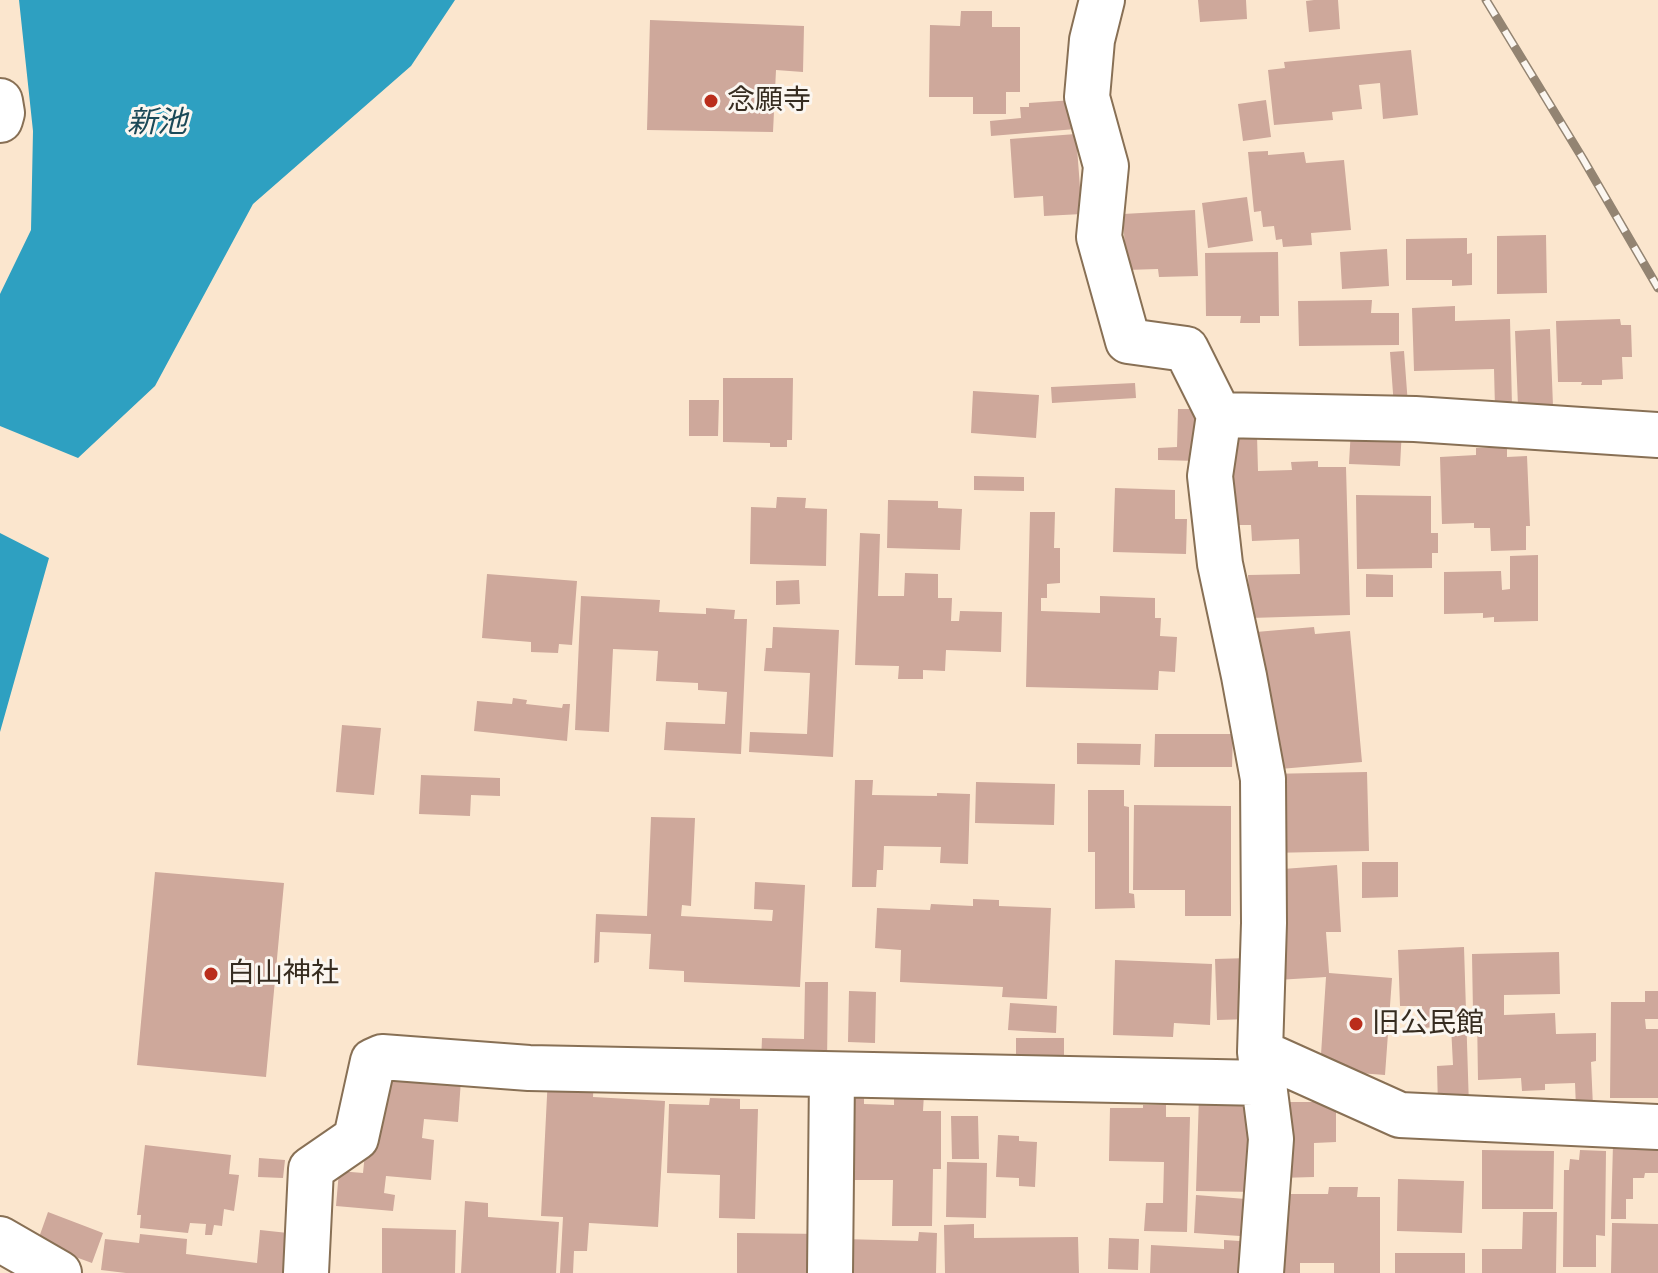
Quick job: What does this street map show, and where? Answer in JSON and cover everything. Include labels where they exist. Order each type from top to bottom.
[{"type":"street","points":[[1102,0],[1092,40],[1087,97],[1106,166],[1099,237],[1115,298],[1128,341],[1186,349],[1219,415],[1210,476],[1218,549],[1263,779],[1262,1067],[1271,1139],[1261,1273]]},
{"type":"street","points":[[0,101],[0,120]]},
{"type":"street","points":[[1219,415],[1415,419],[1658,435]]},
{"type":"street","points":[[306,1273],[311,1169],[356,1138],[373,1061],[382,1057],[529,1068],[832,1075],[1262,1067],[1400,1115],[1658,1127]]},
{"type":"street","points":[[830,1273],[832,1075]]},
{"type":"street","points":[[0,1239],[59,1273]]},
{"type":"water","name":"新池","points":[[19,0],[455,0],[411,66],[253,204],[155,386],[78,458],[0,426],[0,294],[31,230],[33,131]]},
{"type":"water","points":[[0,533],[49,558],[0,732]]},
{"type":"building","points":[[1198,0],[1246,0],[1247,19],[1200,22]]},
{"type":"building","points":[[1338,0],[1340,29],[1309,32],[1306,1]]},
{"type":"building","points":[[961,11],[992,11],[992,27],[1020,27],[1020,92],[1006,92],[1006,114],[973,114],[973,97],[929,97],[930,25],[960,26]]},
{"type":"building","name":"念願寺","points":[[650,20],[804,26],[803,72],[776,70],[773,132],[647,130]]},
{"type":"building","points":[[1411,50],[1418,115],[1383,119],[1380,83],[1359,85],[1362,109],[1332,112],[1333,120],[1274,125],[1268,70],[1285,68],[1284,62]]},
{"type":"building","points":[[1074,100],[1076,129],[991,136],[990,121],[1021,118],[1020,107],[1029,107],[1029,103]]},
{"type":"building","points":[[1266,100],[1271,137],[1243,141],[1238,104]]},
{"type":"building","points":[[1076,134],[1082,214],[1044,216],[1043,196],[1014,198],[1010,139]]},
{"type":"building","points":[[1268,151],[1268,155],[1304,152],[1306,163],[1344,160],[1351,230],[1311,233],[1312,245],[1283,247],[1282,239],[1276,240],[1274,226],[1263,227],[1261,211],[1254,212],[1248,152]]},
{"type":"building","points":[[1247,197],[1253,241],[1208,248],[1202,203]]},
{"type":"building","points":[[1195,210],[1198,276],[1159,277],[1158,269],[1126,270],[1123,214]]},
{"type":"building","points":[[1546,235],[1547,293],[1497,294],[1497,236]]},
{"type":"building","points":[[1467,238],[1467,254],[1472,253],[1472,285],[1452,286],[1452,280],[1406,280],[1406,239]]},
{"type":"building","points":[[1387,249],[1389,286],[1342,289],[1340,252]]},
{"type":"building","points":[[1278,252],[1279,316],[1260,316],[1260,323],[1240,323],[1241,316],[1206,316],[1205,253]]},
{"type":"building","points":[[1372,300],[1371,313],[1399,313],[1399,345],[1299,346],[1298,301]]},
{"type":"building","points":[[1455,306],[1455,321],[1510,319],[1512,407],[1495,408],[1494,369],[1414,371],[1412,308]]},
{"type":"building","points":[[1620,319],[1621,325],[1631,325],[1632,357],[1622,357],[1623,379],[1602,380],[1602,385],[1558,382],[1556,321]]},
{"type":"building","points":[[1550,329],[1553,406],[1518,406],[1515,331]]},
{"type":"building","points":[[1404,351],[1408,405],[1394,407],[1390,352]]},
{"type":"building","points":[[723,378],[793,378],[792,440],[787,440],[787,447],[770,447],[770,443],[723,442]]},
{"type":"building","points":[[1135,383],[1136,398],[1052,403],[1051,387]]},
{"type":"building","points":[[973,391],[1039,395],[1036,438],[971,433]]},
{"type":"building","points":[[689,400],[719,400],[718,436],[689,436]]},
{"type":"building","points":[[1178,409],[1198,409],[1198,461],[1158,460],[1158,448],[1177,447]]},
{"type":"building","points":[[1351,428],[1402,429],[1400,466],[1349,464]]},
{"type":"building","points":[[1257,435],[1258,471],[1292,470],[1291,462],[1318,461],[1318,467],[1346,467],[1350,615],[1250,618],[1248,575],[1300,574],[1299,539],[1252,541],[1251,525],[1233,525],[1230,436]]},
{"type":"building","points":[[1507,447],[1507,457],[1527,456],[1530,526],[1526,526],[1526,550],[1491,551],[1490,528],[1474,528],[1474,523],[1442,524],[1440,457],[1476,455],[1476,448]]},
{"type":"building","points":[[974,476],[1024,477],[1024,491],[974,490]]},
{"type":"building","points":[[1115,488],[1175,490],[1175,519],[1187,519],[1186,554],[1113,552]]},
{"type":"building","points":[[1356,495],[1431,496],[1431,533],[1438,533],[1438,553],[1432,553],[1432,568],[1357,569]]},
{"type":"building","points":[[777,497],[806,498],[805,508],[827,509],[826,566],[750,564],[751,507],[776,508]]},
{"type":"building","points":[[888,500],[938,501],[938,508],[962,509],[960,550],[887,548]]},
{"type":"building","points":[[1030,512],[1055,512],[1054,548],[1060,548],[1060,583],[1047,584],[1047,598],[1041,598],[1041,611],[1100,613],[1100,596],[1155,598],[1155,618],[1161,618],[1160,636],[1177,637],[1175,672],[1159,671],[1158,690],[1026,687]]},
{"type":"building","points":[[860,533],[880,534],[878,596],[904,596],[905,573],[938,574],[938,598],[952,598],[951,621],[959,621],[960,611],[1002,612],[1001,652],[946,650],[945,671],[923,670],[923,679],[898,679],[899,666],[855,665]]},
{"type":"building","points":[[1538,555],[1538,621],[1494,622],[1494,617],[1483,618],[1483,613],[1444,614],[1444,572],[1501,571],[1502,590],[1510,589],[1510,556]]},
{"type":"building","points":[[487,574],[577,581],[572,645],[559,644],[558,653],[531,652],[531,642],[482,638]]},
{"type":"building","points":[[1366,574],[1393,575],[1393,597],[1366,597]]},
{"type":"building","points":[[799,580],[800,604],[776,605],[776,581]]},
{"type":"building","points":[[581,596],[660,600],[659,612],[706,614],[706,608],[735,610],[734,619],[747,619],[741,754],[664,750],[666,722],[725,724],[727,692],[698,690],[698,683],[656,681],[658,651],[613,649],[609,732],[575,730]]},
{"type":"building","points":[[773,627],[839,630],[833,757],[749,752],[750,732],[807,734],[810,673],[764,671],[766,648],[772,648]]},
{"type":"building","points":[[1314,627],[1315,634],[1350,631],[1362,762],[1268,770],[1256,632]]},
{"type":"building","points":[[513,698],[527,700],[526,704],[562,708],[563,704],[570,704],[567,741],[474,731],[477,701],[512,704]]},
{"type":"building","points":[[342,725],[381,728],[374,795],[336,792]]},
{"type":"building","points":[[1155,734],[1233,734],[1232,767],[1154,767]]},
{"type":"building","points":[[1077,743],[1141,744],[1140,765],[1077,764]]},
{"type":"building","points":[[1367,772],[1369,851],[1267,853],[1266,774]]},
{"type":"building","points":[[421,775],[500,778],[500,796],[471,795],[470,816],[419,814]]},
{"type":"building","points":[[855,780],[873,780],[872,795],[970,794],[968,864],[940,863],[941,847],[884,846],[883,870],[877,870],[876,887],[852,887]]},
{"type":"building","points":[[976,782],[1055,784],[1054,825],[975,823]]},
{"type":"building","points":[[1088,790],[1124,790],[1124,806],[1129,807],[1129,893],[1134,894],[1135,908],[1095,909],[1095,852],[1088,852]]},
{"type":"building","points":[[1134,805],[1231,806],[1231,916],[1185,916],[1185,890],[1133,890]]},
{"type":"building","points":[[651,817],[695,818],[691,906],[682,905],[681,916],[772,921],[773,910],[754,909],[755,882],[805,885],[800,987],[684,982],[684,971],[649,969],[651,934],[600,932],[599,962],[594,963],[596,914],[647,916]]},
{"type":"building","points":[[1362,862],[1398,862],[1398,897],[1362,898]]},
{"type":"building","points":[[1337,865],[1341,932],[1326,932],[1329,973],[1392,978],[1385,1075],[1320,1070],[1326,977],[1277,980],[1269,870]]},
{"type":"building","name":"白山神社","points":[[155,872],[284,883],[266,1077],[137,1065]]},
{"type":"building","points":[[973,899],[999,900],[999,906],[1051,908],[1047,999],[1002,997],[1003,987],[900,982],[901,950],[875,948],[877,908],[930,910],[931,904],[973,906]]},
{"type":"building","points":[[1464,947],[1469,1107],[1438,1108],[1437,1066],[1453,1065],[1451,1026],[1422,1028],[1422,1006],[1400,1006],[1398,950]]},
{"type":"building","points":[[1559,952],[1560,994],[1504,995],[1504,1015],[1555,1013],[1556,1034],[1596,1033],[1596,1061],[1591,1062],[1593,1107],[1576,1108],[1575,1083],[1545,1084],[1545,1090],[1522,1091],[1521,1078],[1478,1080],[1472,954]]},
{"type":"building","points":[[1249,958],[1251,1019],[1217,1020],[1215,959]]},
{"type":"building","points":[[1115,960],[1212,964],[1210,1025],[1174,1023],[1173,1037],[1113,1035]]},
{"type":"building","points":[[805,982],[828,982],[827,1064],[761,1063],[762,1038],[804,1039]]},
{"type":"building","points":[[849,991],[876,992],[875,1043],[848,1042]]},
{"type":"building","points":[[1645,991],[1658,991],[1658,1019],[1645,1019],[1646,1029],[1658,1029],[1658,1098],[1610,1098],[1611,1002],[1645,1002]]},
{"type":"building","points":[[1010,1003],[1057,1006],[1056,1033],[1008,1030]]},
{"type":"building","points":[[1016,1038],[1064,1038],[1064,1059],[1016,1058]]},
{"type":"building","points":[[378,1073],[461,1080],[458,1122],[424,1119],[422,1138],[434,1140],[431,1180],[386,1176],[384,1193],[395,1195],[393,1211],[336,1206],[339,1171],[363,1173]]},
{"type":"building","points":[[548,1076],[594,1078],[593,1097],[665,1101],[658,1227],[589,1223],[587,1251],[574,1251],[573,1273],[560,1273],[563,1217],[541,1216]]},
{"type":"building","points":[[846,1087],[864,1088],[864,1104],[894,1105],[894,1094],[924,1094],[923,1111],[941,1111],[941,1169],[933,1169],[932,1226],[892,1226],[893,1180],[845,1180]]},
{"type":"building","points":[[1199,1096],[1259,1098],[1256,1192],[1196,1191]]},
{"type":"building","points":[[710,1098],[740,1099],[740,1109],[758,1109],[755,1219],[719,1218],[720,1175],[667,1173],[669,1104],[709,1105]]},
{"type":"building","points":[[1278,1102],[1336,1102],[1336,1142],[1314,1143],[1314,1177],[1279,1178]]},
{"type":"building","points":[[1143,1105],[1166,1105],[1166,1117],[1190,1117],[1187,1232],[1144,1231],[1146,1203],[1163,1203],[1164,1162],[1109,1161],[1110,1108],[1143,1108]]},
{"type":"building","points":[[951,1116],[978,1116],[979,1159],[952,1159]]},
{"type":"building","points":[[998,1135],[1019,1136],[1019,1141],[1037,1142],[1035,1187],[1019,1186],[1019,1178],[996,1177]]},
{"type":"building","points":[[1613,1144],[1658,1145],[1658,1173],[1645,1173],[1644,1178],[1633,1178],[1633,1199],[1626,1199],[1626,1219],[1611,1219]]},
{"type":"building","points":[[145,1145],[231,1155],[229,1174],[239,1175],[234,1211],[224,1209],[222,1226],[214,1225],[212,1235],[205,1235],[206,1224],[190,1223],[188,1233],[140,1228],[141,1215],[137,1215]]},
{"type":"building","points":[[1482,1150],[1554,1151],[1553,1209],[1482,1209]]},
{"type":"building","points":[[1580,1150],[1606,1151],[1605,1236],[1596,1235],[1596,1267],[1563,1267],[1564,1170],[1569,1170],[1570,1159],[1579,1160]]},
{"type":"building","points":[[259,1158],[285,1160],[283,1178],[258,1177]]},
{"type":"building","points":[[947,1162],[987,1163],[986,1218],[946,1217]]},
{"type":"building","points":[[1398,1179],[1464,1181],[1462,1233],[1397,1231]]},
{"type":"building","points":[[1329,1187],[1358,1187],[1357,1197],[1380,1197],[1380,1273],[1334,1273],[1334,1263],[1300,1263],[1300,1273],[1282,1273],[1282,1194],[1328,1194]]},
{"type":"building","points":[[1196,1195],[1258,1200],[1256,1237],[1194,1233]]},
{"type":"building","points":[[465,1201],[488,1203],[488,1217],[559,1222],[556,1273],[461,1273]]},
{"type":"building","points":[[48,1212],[103,1233],[92,1263],[37,1243]]},
{"type":"building","points":[[1523,1212],[1557,1212],[1556,1273],[1482,1273],[1482,1249],[1522,1249]]},
{"type":"building","points":[[1612,1223],[1658,1224],[1658,1273],[1611,1273]]},
{"type":"building","points":[[974,1224],[974,1238],[1078,1237],[1079,1273],[945,1273],[944,1225]]},
{"type":"building","points":[[382,1228],[456,1230],[455,1273],[382,1273]]},
{"type":"building","points":[[260,1230],[288,1233],[288,1273],[126,1273],[101,1270],[105,1239],[139,1243],[140,1234],[187,1239],[186,1254],[257,1263]]},
{"type":"building","points":[[919,1232],[937,1233],[936,1273],[842,1273],[843,1239],[918,1241]]},
{"type":"building","points":[[737,1233],[824,1234],[824,1273],[737,1273]]},
{"type":"building","points":[[1109,1238],[1139,1239],[1138,1270],[1108,1269]]},
{"type":"building","points":[[1224,1240],[1256,1242],[1254,1273],[1150,1273],[1151,1245],[1224,1249]]},
{"type":"building","points":[[1395,1253],[1465,1253],[1465,1273],[1395,1273]]},
{"type":"railway","points":[[1486,0],[1658,288]]},
{"type":"place","name":"念願寺","points":[[711,101]]},
{"type":"place","name":"白山神社","points":[[211,974]]},
{"type":"place","name":"旧公民館","points":[[1356,1024]]}]
